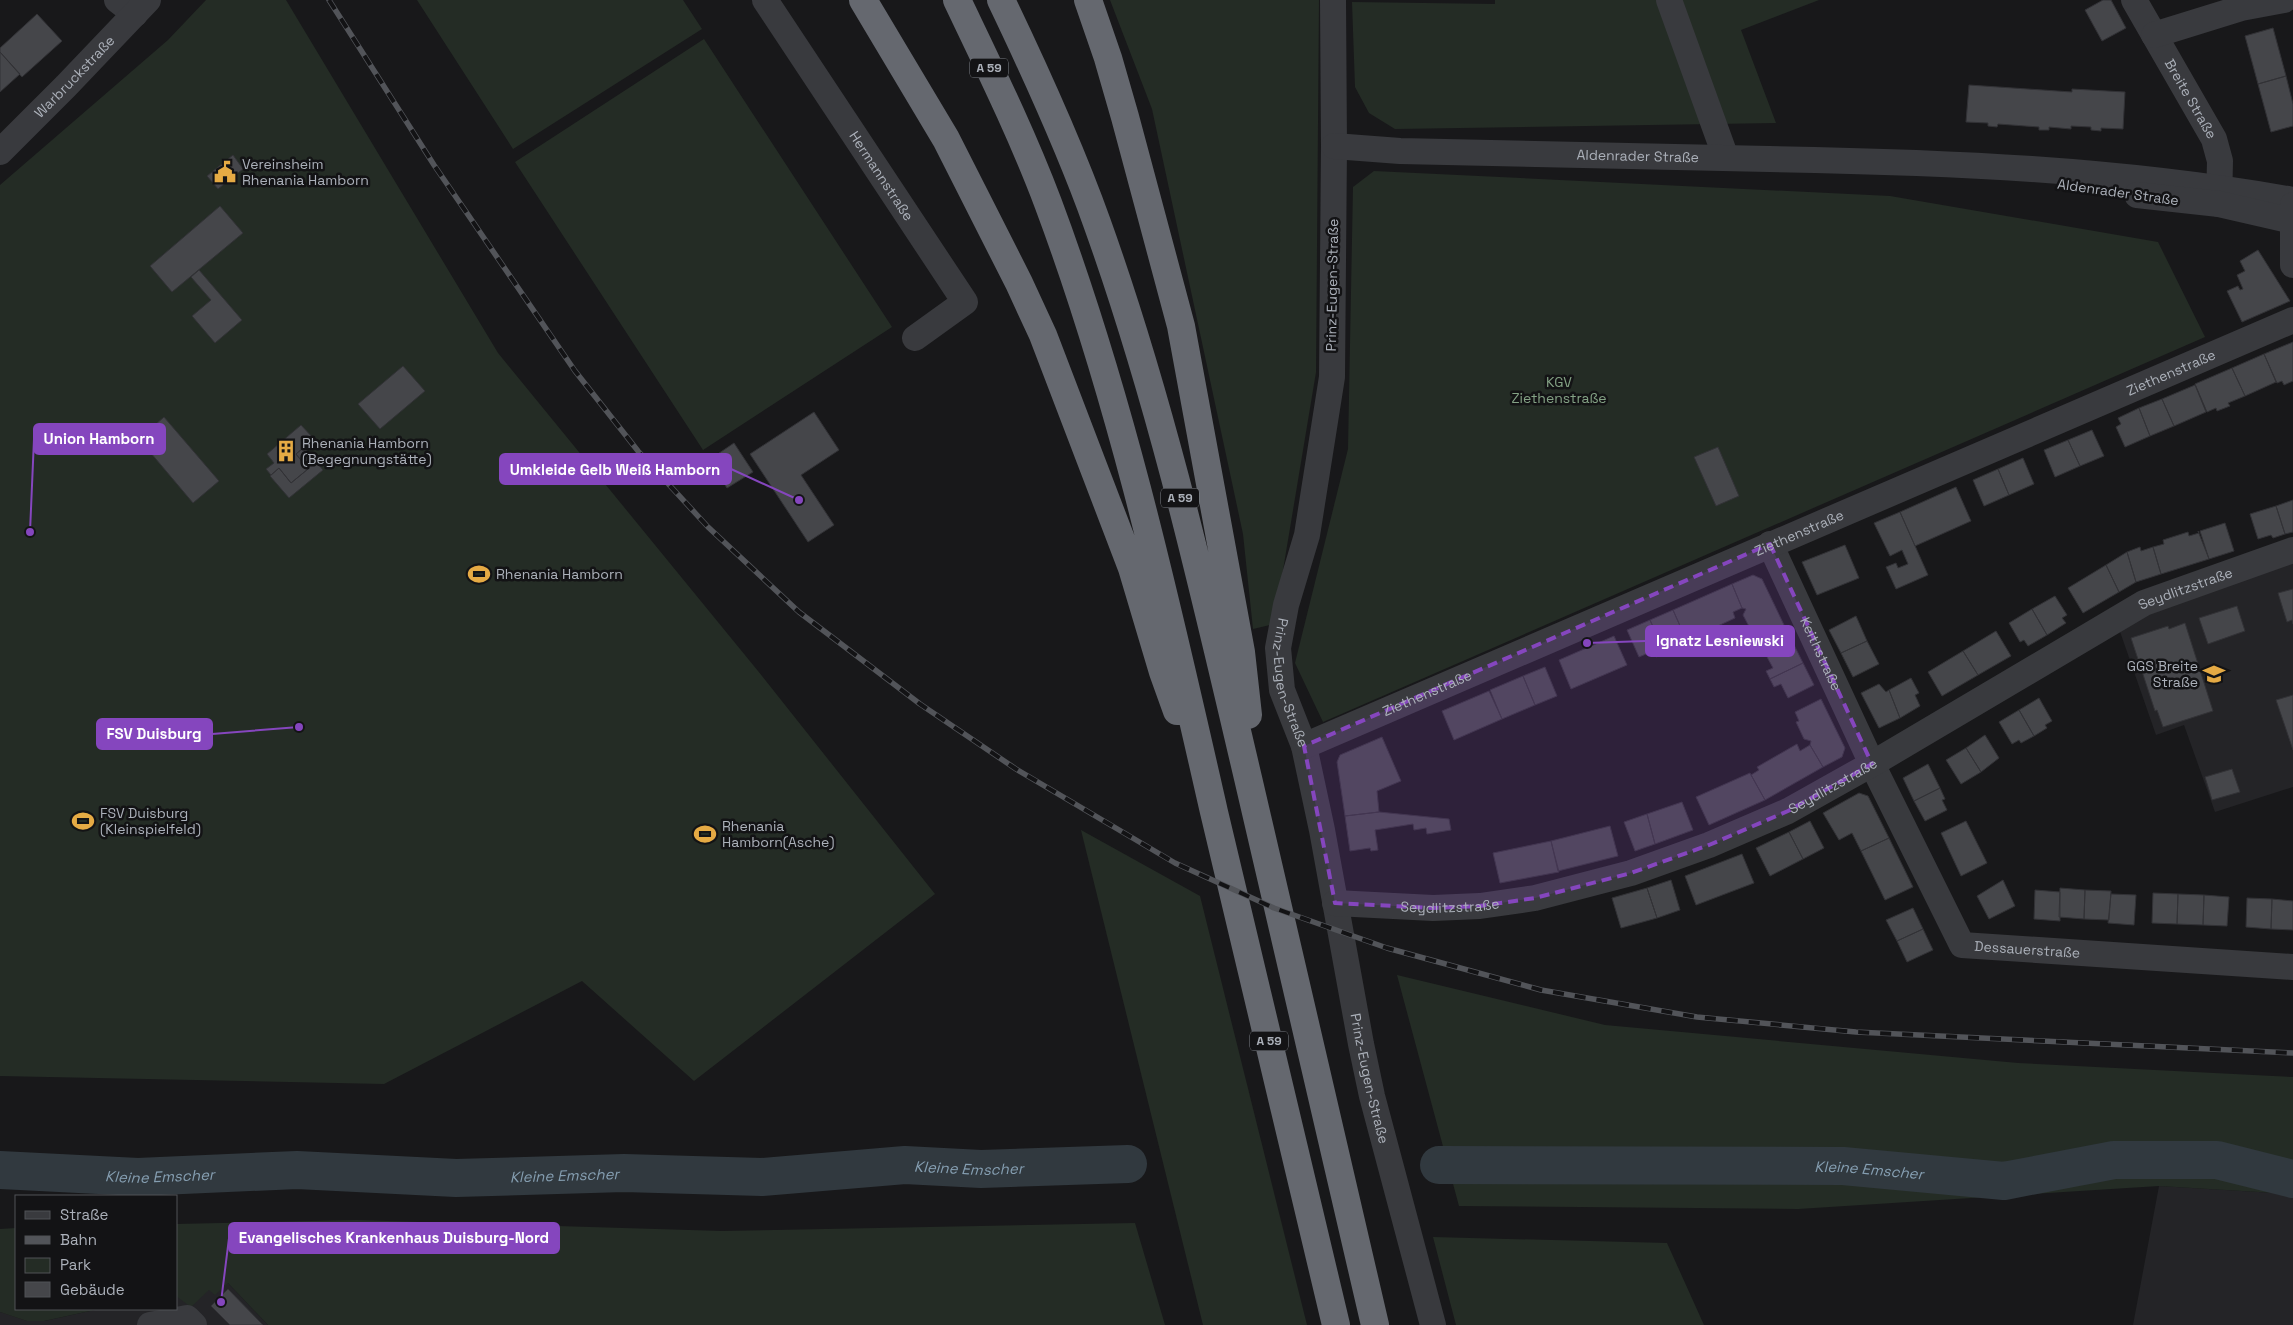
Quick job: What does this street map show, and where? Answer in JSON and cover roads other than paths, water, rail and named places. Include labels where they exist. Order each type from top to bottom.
[{"type":"highway","points":[[863,0],[946,139],[994,231],[1043,335],[1132,568],[1163,672],[1215,813]]},
{"type":"highway","name":"A 59","points":[[958,0],[1021,137],[1062,244],[1093,333],[1122,430],[1182,668],[1336,1325]]},
{"type":"highway","name":"A 59","points":[[1001,0],[1038,76],[1077,171],[1127,311],[1159,418],[1215,638],[1376,1325]]},
{"type":"highway","points":[[1088,0],[1111,67],[1181,326],[1241,652],[1260,831]]},
{"type":"street","name":"Hermannstraße","points":[[765,0],[965,302],[915,338]]},
{"type":"street","name":"Prinz-Eugen-Straße","points":[[1333,0],[1332,377],[1307,535],[1286,605],[1278,648],[1282,690],[1304,746],[1368,1079],[1433,1325]]},
{"type":"street","points":[[1669,0],[1726,158]]},
{"type":"street","name":"Breite Straße","points":[[2134,0],[2214,140],[2220,161],[2220,196]]},
{"type":"street","points":[[2154,35],[2242,8],[2284,0]]},
{"type":"street","name":"Warbruckstraße","points":[[0,152],[133,5]]},
{"type":"street","name":"Aldenrader Straße","points":[[1334,146],[1400,151],[1942,162],[2129,176],[2293,211]]},
{"type":"street","points":[[2293,211],[2293,265]]},
{"type":"street","name":"Ziethenstraße","points":[[1304,746],[2293,320]]},
{"type":"street","name":"Keithstraße","points":[[1770,544],[1872,764]]},
{"type":"street","name":"Seydlitzstraße","points":[[1335,903],[1433,908],[1480,906],[1535,898],[1630,873],[1710,845],[1788,811],[1872,764],[2144,603],[2293,550]]},
{"type":"street","name":"Dessauerstraße","points":[[1872,764],[1962,945],[2293,967]]},
{"type":"street","points":[[150,1325],[189,1323]]},
{"type":"waterway","name":"Kleine Emscher","points":[[1439,1165],[1843,1166],[2004,1181],[2114,1160],[2217,1160],[2293,1179]]},
{"type":"waterway","name":"Kleine Emscher","points":[[0,1170],[138,1177],[297,1170],[456,1178],[624,1173],[762,1177],[905,1165],[981,1169],[1128,1164]]},
{"type":"railway","points":[[329,0],[434,165],[575,371],[638,451],[708,527],[799,612],[920,704],[1016,769],[1175,863],[1274,908],[1387,948],[1541,990],[1697,1017],[1856,1032],[2293,1053]]},
{"type":"place","name":"Vereinsheim Rhenania Hamborn","points":[[225,172]]},
{"type":"place","name":"Rhenania Hamborn (Begegnungstätte)","points":[[286,451]]},
{"type":"place","name":"Umkleide Gelb Weiß Hamborn","points":[[799,500]]},
{"type":"place","name":"Union Hamborn","points":[[30,532]]},
{"type":"place","name":"Rhenania Hamborn","points":[[479,574]]},
{"type":"place","name":"Ignatz Lesniewski","points":[[1587,643]]},
{"type":"place","name":"GGS Breite Straße","points":[[2214,674]]},
{"type":"place","name":"FSV Duisburg","points":[[299,727]]},
{"type":"place","name":"FSV Duisburg (Kleinspielfeld)","points":[[83,821]]},
{"type":"place","name":"Rhenania Hamborn(Asche)","points":[[705,834]]},
{"type":"place","name":"Evangelisches Krankenhaus Duisburg-Nord","points":[[221,1302]]},
{"type":"park label","name":"KGV Ziethenstraße","points":[[1559,390]]}]
